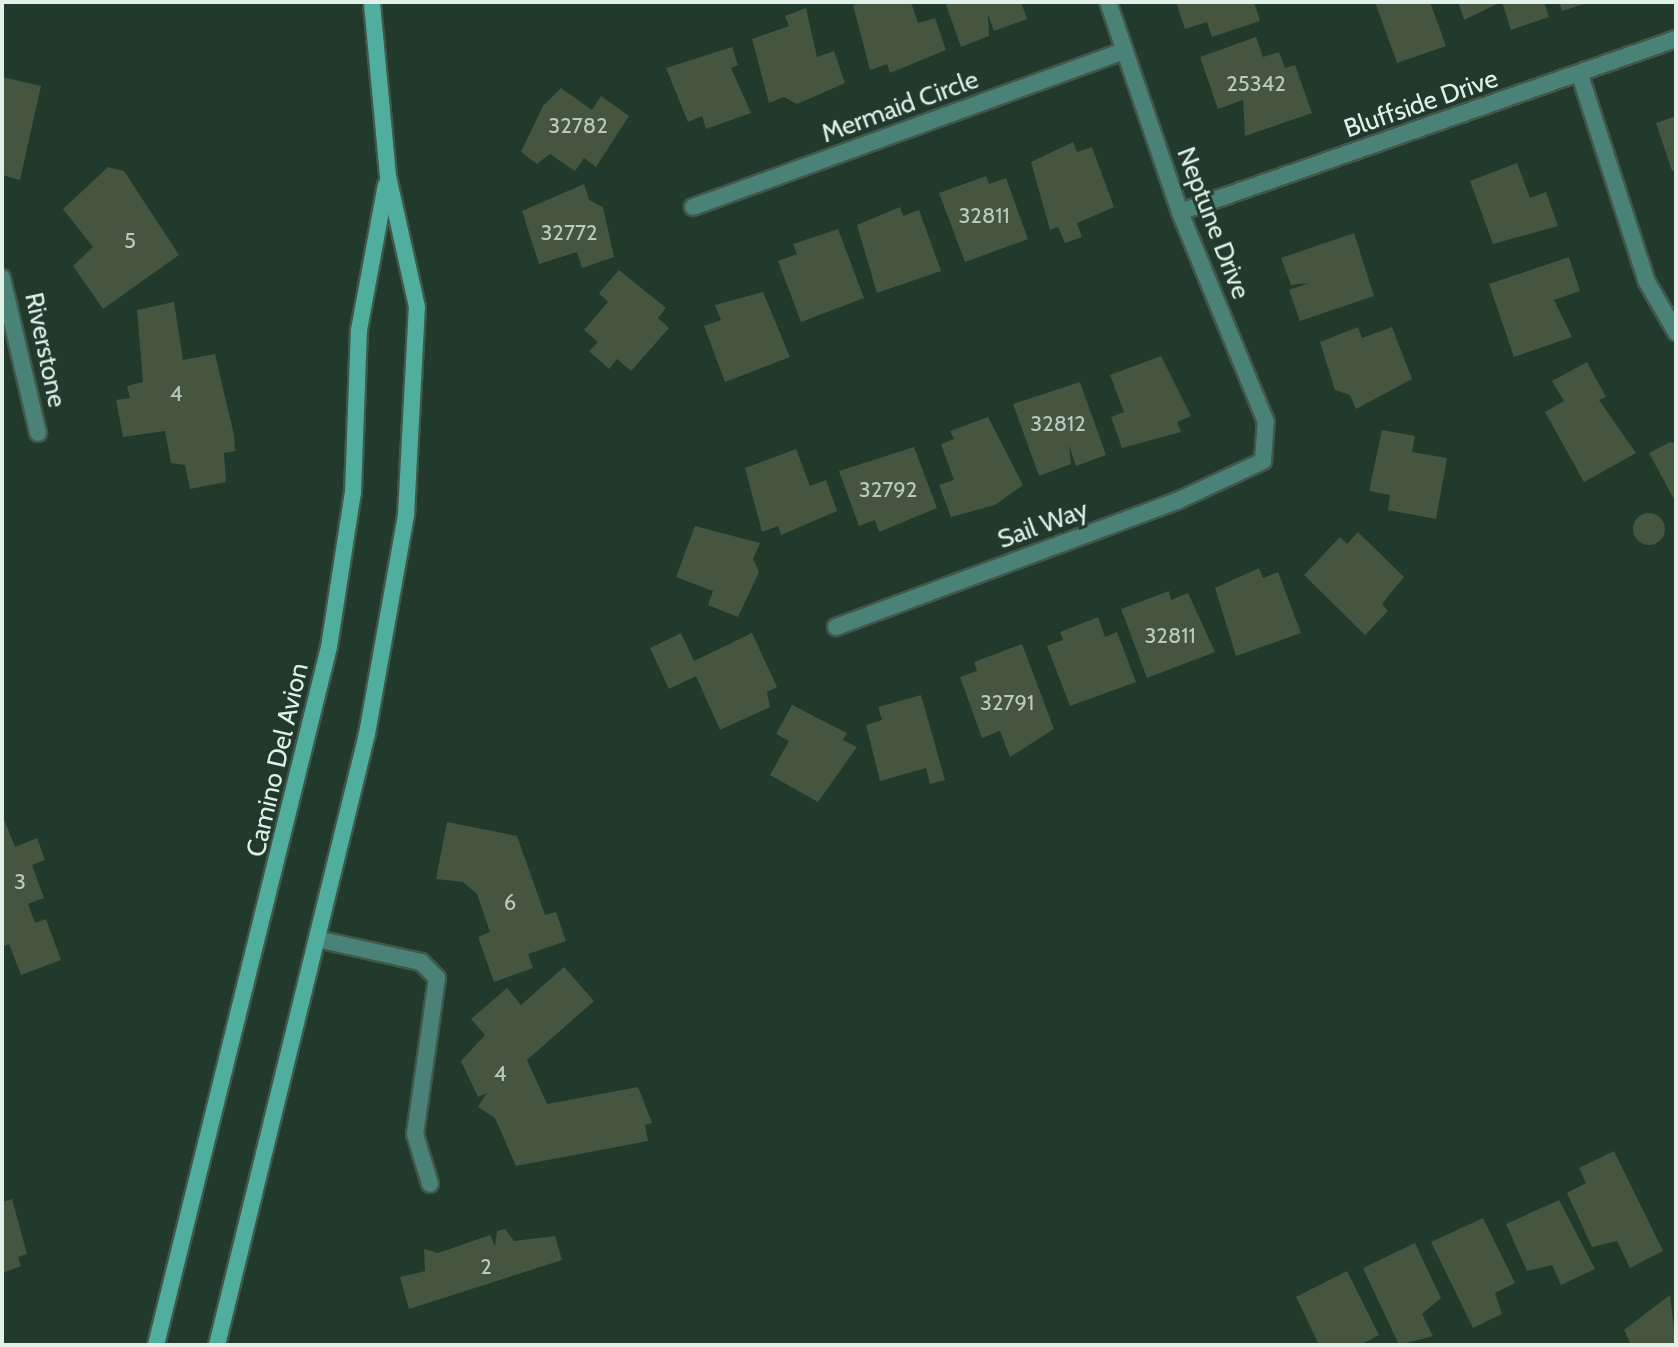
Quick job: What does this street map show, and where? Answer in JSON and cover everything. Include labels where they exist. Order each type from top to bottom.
[{"type":"main road","name":"Camino Del Avion","points":[[217,1345],[394,615],[406,515],[417,307],[388,176],[372,2]]},
{"type":"main road","name":"Camino Del Avion","points":[[156,1345],[329,647],[353,492],[359,330],[388,176]]},
{"type":"street","name":"Neptune Drive","points":[[1108,2],[1180,212],[1266,422],[1263,461]]},
{"type":"street","name":"Bluffside Drive","points":[[1180,212],[1676,39]]},
{"type":"street","name":"Mermaid Circle","points":[[693,207],[1124,51]]},
{"type":"street","points":[[1580,75],[1647,282],[1676,332]]},
{"type":"street","name":"Riverstone","points":[[2,278],[38,433]]},
{"type":"street","name":"Sail Way","points":[[836,627],[1177,501],[1263,461]]},
{"type":"street","points":[[317,939],[421,962],[437,978],[415,1134],[430,1184]]},
{"type":"building","points":[[863,2],[911,2],[918,23],[935,18],[946,50],[890,73],[887,64],[870,70],[853,5]]},
{"type":"building","points":[[945,2],[1021,2],[1027,19],[994,31],[988,14],[989,36],[961,47]]},
{"type":"building","points":[[1176,2],[1254,2],[1260,21],[1212,37],[1207,22],[1185,29]]},
{"type":"building","points":[[1375,2],[1430,2],[1446,46],[1397,63]]},
{"type":"building","points":[[1458,2],[1501,2],[1464,20]]},
{"type":"building","points":[[1502,2],[1544,2],[1549,17],[1511,30]]},
{"type":"building","points":[[1559,2],[1587,2],[1587,3],[1562,11]]},
{"type":"building","points":[[806,8],[817,57],[834,51],[845,83],[797,104],[784,97],[769,103],[752,39],[789,26],[785,16]]},
{"type":"building","points":[[1256,37],[1263,57],[1279,52],[1285,68],[1295,65],[1312,113],[1245,136],[1243,100],[1218,109],[1200,57]]},
{"type":"building","points":[[732,47],[738,65],[731,68],[751,113],[706,129],[702,116],[688,122],[666,68]]},
{"type":"building","points":[[2,77],[41,86],[20,180],[2,175]]},
{"type":"building","points":[[561,88],[592,110],[601,96],[629,116],[596,167],[584,158],[575,171],[550,154],[537,164],[521,152],[543,106]]},
{"type":"building","points":[[1676,116],[1676,169],[1672,171],[1656,123]]},
{"type":"building","points":[[1073,142],[1077,152],[1092,147],[1114,207],[1077,223],[1082,237],[1065,243],[1058,227],[1050,230],[1031,162]]},
{"type":"building","points":[[1517,163],[1530,198],[1546,192],[1558,226],[1493,244],[1470,181]]},
{"type":"building","points":[[108,167],[124,171],[179,255],[103,309],[73,266],[93,247],[63,209]]},
{"type":"building","points":[[986,176],[989,184],[1006,178],[1028,239],[965,262],[939,193]]},
{"type":"building","points":[[584,184],[589,200],[603,207],[614,257],[582,268],[577,252],[539,264],[522,211]]},
{"type":"building","points":[[900,207],[903,216],[919,210],[941,271],[877,293],[857,225]]},
{"type":"building","points":[[838,229],[864,298],[801,322],[778,261],[797,254],[793,244]]},
{"type":"building","points":[[1354,233],[1374,296],[1300,321],[1289,290],[1309,283],[1291,285],[1281,258]]},
{"type":"building","points":[[1569,257],[1580,291],[1554,300],[1572,337],[1514,357],[1489,284]]},
{"type":"building","points":[[619,270],[666,308],[658,318],[669,328],[631,371],[617,359],[609,369],[589,351],[598,342],[584,330],[608,302],[599,293]]},
{"type":"building","points":[[763,292],[790,357],[725,382],[704,326],[721,320],[715,305]]},
{"type":"building","points":[[174,302],[183,360],[215,354],[234,435],[235,451],[224,453],[226,482],[190,489],[185,465],[171,463],[165,431],[123,437],[116,400],[130,398],[127,386],[143,382],[137,310]]},
{"type":"building","points":[[1358,327],[1362,338],[1392,327],[1412,379],[1356,409],[1350,395],[1335,390],[1320,342]]},
{"type":"building","points":[[1161,356],[1191,416],[1177,422],[1181,432],[1122,448],[1111,417],[1124,412],[1110,375]]},
{"type":"building","points":[[1587,362],[1606,397],[1599,400],[1636,453],[1584,482],[1545,412],[1564,401],[1552,381]]},
{"type":"building","points":[[1080,382],[1106,455],[1076,466],[1069,445],[1071,464],[1039,476],[1013,404]]},
{"type":"building","points":[[988,417],[1023,485],[995,505],[951,517],[939,485],[954,480],[941,444],[954,439],[950,431]]},
{"type":"building","points":[[1382,430],[1415,436],[1412,452],[1447,458],[1436,519],[1388,510],[1390,495],[1369,491]]},
{"type":"building","points":[[1670,442],[1676,444],[1676,503],[1649,453]]},
{"type":"building","points":[[914,447],[937,508],[879,532],[875,520],[859,526],[839,471]]},
{"type":"building","points":[[796,449],[810,486],[826,480],[837,511],[781,535],[778,526],[762,532],[745,468]]},
{"type":"building","points":[[1649,513],[1660,518],[1665,529],[1660,540],[1649,545],[1638,540],[1633,529],[1638,518]]},
{"type":"building","points":[[695,526],[760,543],[753,559],[759,572],[738,617],[708,605],[713,591],[676,577]]},
{"type":"building","points":[[1358,532],[1404,577],[1382,604],[1388,611],[1365,635],[1304,575],[1340,537],[1347,544]]},
{"type":"building","points":[[1259,568],[1263,578],[1278,572],[1301,633],[1236,656],[1215,588]]},
{"type":"building","points":[[1169,591],[1171,600],[1188,593],[1215,652],[1147,678],[1121,609]]},
{"type":"building","points":[[1098,617],[1105,637],[1117,632],[1136,682],[1070,706],[1047,646],[1063,640],[1060,632]]},
{"type":"building","points":[[681,633],[694,661],[752,633],[777,687],[767,692],[770,707],[720,730],[696,676],[669,689],[650,648]]},
{"type":"building","points":[[1022,644],[1054,729],[1010,757],[1000,731],[982,738],[960,677],[977,671],[974,662]]},
{"type":"building","points":[[921,695],[945,780],[930,784],[926,768],[880,781],[866,725],[882,720],[878,707]]},
{"type":"building","points":[[792,705],[847,733],[843,740],[857,747],[818,802],[770,775],[789,741],[776,734]]},
{"type":"building","points":[[2,814],[15,847],[37,838],[45,860],[32,865],[44,898],[28,904],[35,923],[46,919],[61,960],[21,975],[9,944],[2,947]]},
{"type":"building","points":[[447,822],[517,836],[545,915],[556,912],[566,941],[528,954],[533,968],[494,982],[478,937],[490,932],[477,894],[463,882],[436,879]]},
{"type":"building","points":[[564,967],[594,1001],[527,1060],[547,1104],[638,1087],[652,1123],[645,1125],[648,1141],[516,1166],[495,1118],[478,1107],[487,1093],[478,1097],[461,1061],[485,1035],[471,1019],[507,988],[521,1005]]},
{"type":"building","points":[[1614,1151],[1663,1251],[1630,1268],[1617,1241],[1592,1247],[1567,1193],[1586,1183],[1579,1168]]},
{"type":"building","points":[[12,1199],[27,1254],[18,1257],[21,1266],[2,1273],[2,1202]]},
{"type":"building","points":[[1559,1200],[1595,1269],[1561,1285],[1552,1265],[1527,1271],[1506,1224]]},
{"type":"building","points":[[1483,1218],[1515,1283],[1495,1293],[1502,1314],[1473,1328],[1431,1242]]},
{"type":"building","points":[[505,1229],[514,1241],[555,1236],[562,1260],[409,1309],[400,1277],[425,1271],[424,1249],[438,1253],[490,1235],[495,1246],[497,1231]]},
{"type":"building","points":[[1415,1243],[1441,1298],[1422,1314],[1433,1336],[1399,1345],[1363,1268]]},
{"type":"building","points":[[1347,1271],[1379,1335],[1360,1345],[1319,1345],[1296,1297]]},
{"type":"building","points":[[1670,1295],[1676,1345],[1631,1345],[1624,1330]]}]
